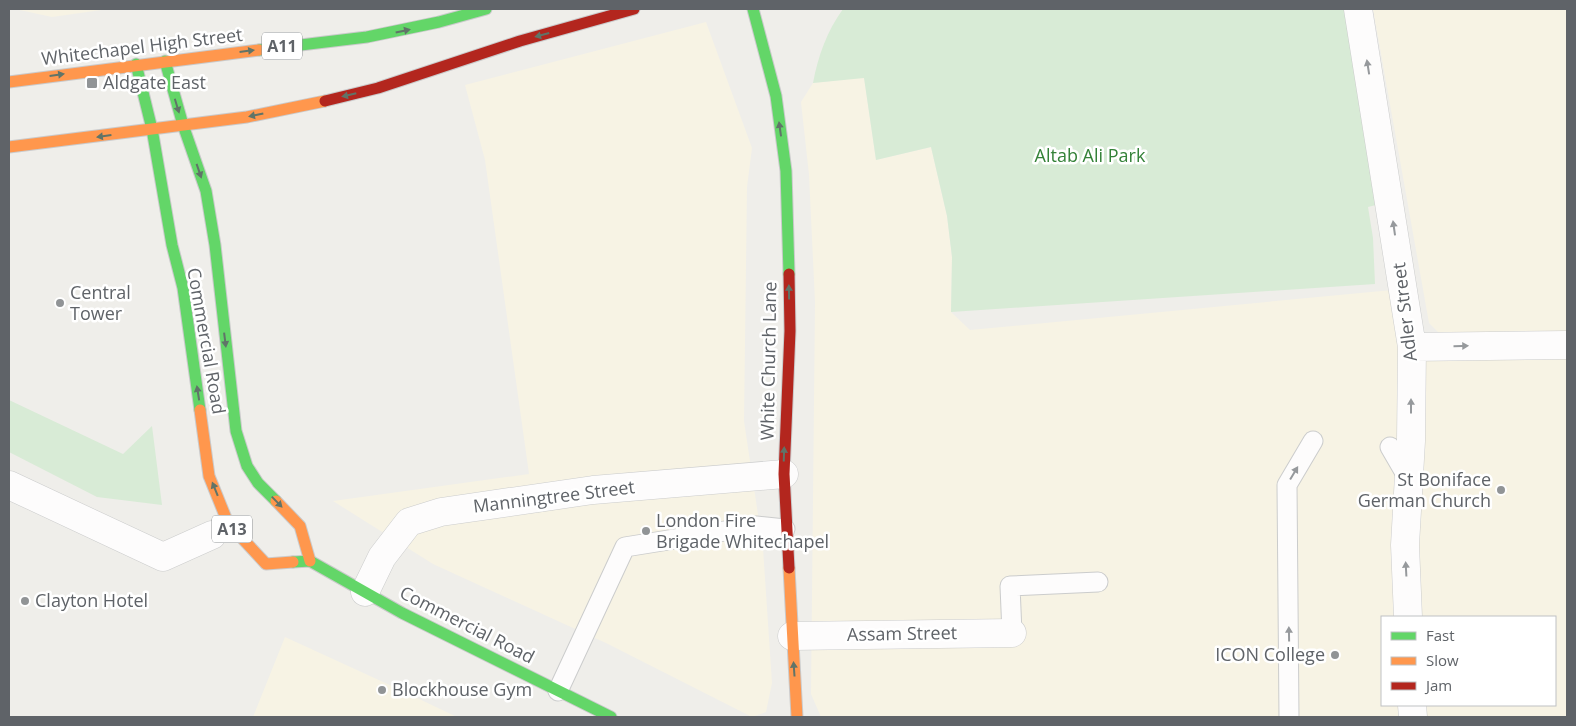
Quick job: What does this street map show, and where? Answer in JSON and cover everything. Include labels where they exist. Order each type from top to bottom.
[{"type":"main road","name":"Whitechapel High Street","points":[[10,77],[367,38],[439,22],[486,9]]},
{"type":"main road","points":[[9,147],[248,117],[378,88],[520,41],[634,9]]},
{"type":"main road","name":"White Church Lane","points":[[753,9],[776,96],[786,171],[790,331],[784,474],[785,529],[797,717]]},
{"type":"main road","name":"Commercial Road","points":[[165,61],[183,125],[206,191],[215,245],[236,432],[248,466],[258,483],[300,526],[310,561]]},
{"type":"main road","name":"Commercial Road","points":[[136,64],[152,129],[172,245],[183,288],[209,476],[228,523],[248,547],[266,564],[310,561],[402,614],[611,717]]},
{"type":"street","name":"Adler Street","points":[[1358,9],[1412,347],[1409,480],[1405,545],[1408,616]]},
{"type":"street","points":[[1412,347],[1567,345]]},
{"type":"street","name":"Manningtree Street","points":[[365,592],[382,557],[409,522],[441,512],[594,490],[784,474]]},
{"type":"street","points":[[9,485],[163,557],[212,535]]},
{"type":"street","name":"Assam Street","points":[[792,636],[1012,633]]},
{"type":"lane","points":[[1289,717],[1287,485],[1313,441]]},
{"type":"lane","points":[[1390,447],[1409,480]]},
{"type":"lane","points":[[558,691],[625,547],[756,526],[785,529]]},
{"type":"lane","points":[[1012,633],[1010,586],[1098,582]]},
{"type":"shaded area","points":[[15,9],[108,9],[52,17]]},
{"type":"shaded area","points":[[1373,9],[1567,9],[1567,337],[1447,341],[1429,323]]},
{"type":"shaded area","points":[[706,22],[752,148],[747,187],[744,421],[763,548],[772,683],[766,712],[752,717],[606,643],[433,564],[333,501],[529,474],[485,160],[465,85]]},
{"type":"shaded area","points":[[864,77],[876,160],[931,147],[947,216],[952,257],[951,312],[970,330],[1403,289],[1412,348],[1567,346],[1567,717],[821,717],[811,694],[815,302],[809,175],[801,102],[813,83]]},
{"type":"shaded area","points":[[285,637],[394,687],[457,717],[253,717]]},
{"type":"green space","name":"Altab Ali Park","points":[[843,9],[1346,9],[1376,205],[1368,207],[1373,238],[1375,284],[951,312],[952,257],[947,216],[931,147],[876,160],[864,78],[813,83],[824,44],[832,26]]},
{"type":"green space","points":[[9,400],[123,454],[152,426],[162,505],[97,497],[9,452]]},
{"type":"traffic: fast","points":[[259,50],[367,37],[439,22],[486,9]]},
{"type":"traffic: fast","points":[[753,9],[776,96],[786,171],[789,274]]},
{"type":"traffic: fast","points":[[165,61],[183,125],[206,191],[215,245],[236,431],[247,466],[258,483],[276,501]]},
{"type":"traffic: fast","points":[[136,64],[152,129],[172,245],[183,288],[200,410]]},
{"type":"traffic: fast","points":[[293,562],[310,561],[402,613],[611,717]]},
{"type":"traffic: slow","points":[[9,82],[259,50]]},
{"type":"traffic: slow","points":[[9,147],[247,117],[325,101]]},
{"type":"traffic: slow","points":[[200,410],[209,476],[228,523],[266,564],[293,562]]},
{"type":"traffic: slow","points":[[276,501],[300,526],[310,561]]},
{"type":"traffic: slow","points":[[789,568],[797,717]]},
{"type":"traffic: jam","points":[[325,101],[378,88],[520,41],[634,9]]},
{"type":"traffic: jam","points":[[789,274],[790,331],[784,474],[789,568]]},
{"type":"place","name":"Aldgate East","points":[[92,83]]},
{"type":"place","name":"Central Tower","points":[[60,303]]},
{"type":"place","name":"St Boniface German Church","points":[[1501,490]]},
{"type":"place","name":"London Fire Brigade Whitechapel","points":[[646,531]]},
{"type":"place","name":"Clayton Hotel","points":[[25,601]]},
{"type":"place","name":"ICON College","points":[[1335,655]]},
{"type":"place","name":"Blockhouse Gym","points":[[382,690]]}]
